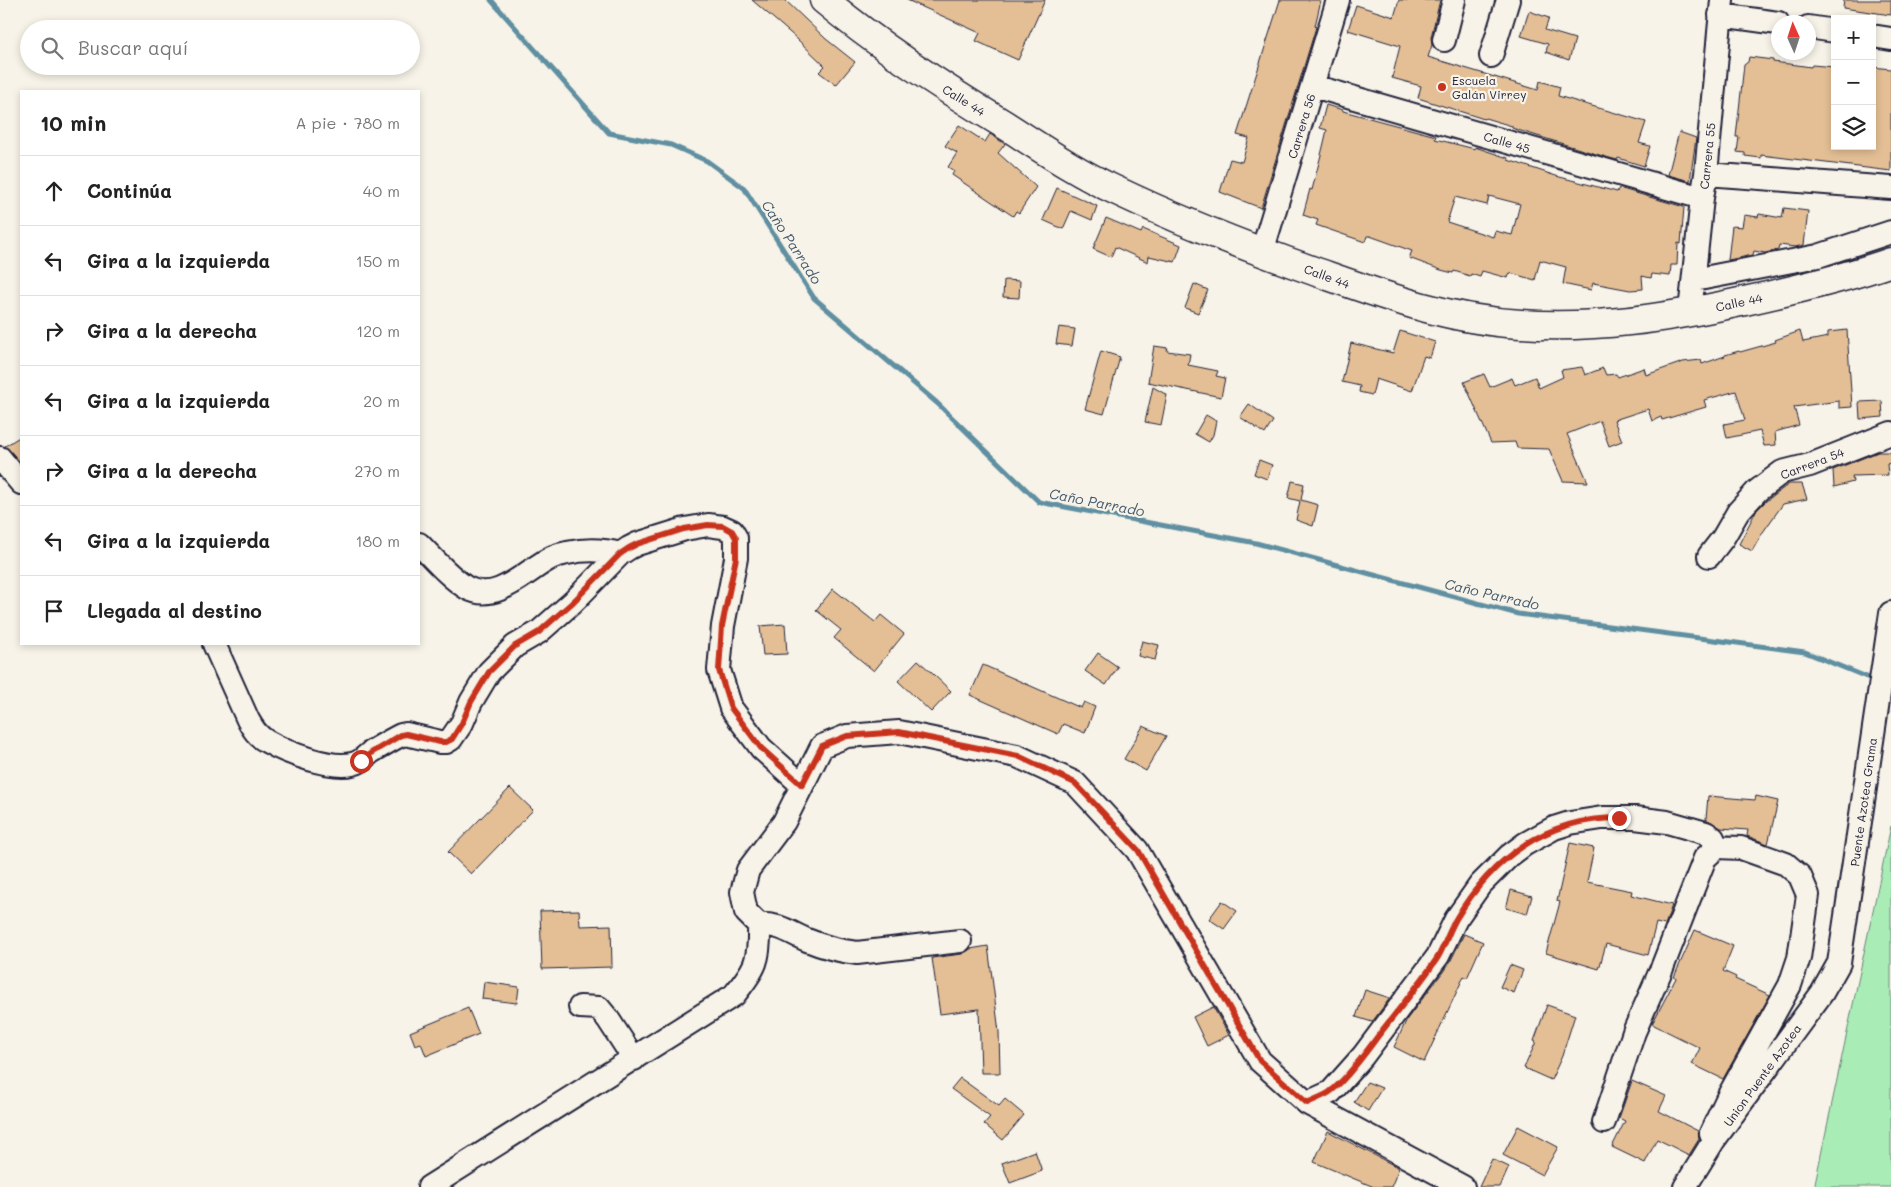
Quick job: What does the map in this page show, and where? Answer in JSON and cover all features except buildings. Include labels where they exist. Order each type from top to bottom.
[{"type":"main road","name":"Calle 44","points":[[824,0],[848,21],[936,82],[1072,168],[1114,190],[1210,233],[1422,308],[1485,321],[1517,324],[1582,326],[1630,322],[1773,295],[1888,267]]},
{"type":"street","name":"Carrera 56","points":[[1262,252],[1338,0]]},
{"type":"street","points":[[1444,40],[1454,0]]},
{"type":"street","points":[[1491,56],[1508,0]]},
{"type":"street","points":[[1721,8],[1771,21]]},
{"type":"street","name":"Carrera 55","points":[[1690,312],[1706,174],[1721,8]]},
{"type":"street","points":[[1816,28],[1831,30]]},
{"type":"street","points":[[1876,37],[1891,39]]},
{"type":"street","name":"Calle 45","points":[[1313,86],[1702,198]]},
{"type":"street","points":[[1706,174],[1891,188]]},
{"type":"street","points":[[1694,280],[1818,256],[1891,232]]},
{"type":"street","name":"Carrera 54","points":[[1709,556],[1723,538],[1738,512],[1757,491],[1782,472],[1810,465],[1891,433]]},
{"type":"street","points":[[0,458],[20,482]]},
{"type":"street","points":[[214,645],[254,731],[268,742],[314,761],[326,764],[352,764],[361,761],[401,735],[406,734],[440,742],[452,739],[489,672],[515,646],[539,632],[573,602],[620,554],[637,544],[684,529],[708,525],[723,526],[732,531],[736,538],[736,558],[722,626],[719,670],[731,708],[761,748],[802,785]]},
{"type":"street","points":[[420,545],[468,588],[488,592],[500,589],[526,575],[553,557],[585,549],[605,550],[620,554]]},
{"type":"street","name":"Puente Azotea Grama","points":[[1839,963],[1891,613]]},
{"type":"street","points":[[960,940],[857,952],[841,952],[805,939],[777,926],[759,925],[746,912],[742,892],[748,870],[784,822],[822,746],[847,736],[899,732],[1018,756],[1075,783],[1138,850],[1260,1061],[1307,1103],[1463,1187]]},
{"type":"street","points":[[1307,1103],[1331,1092],[1363,1056],[1438,956],[1456,919],[1467,902],[1494,870],[1525,844],[1546,832],[1570,823],[1602,818],[1635,818],[1667,822],[1699,831],[1713,838],[1717,847]]},
{"type":"street","points":[[1604,1122],[1634,1032],[1662,968],[1705,858],[1717,847],[1740,848],[1786,864],[1800,876],[1808,895],[1799,958],[1790,985],[1729,1095],[1711,1133],[1714,1140]]},
{"type":"street","points":[[429,1187],[734,996],[752,974],[760,949],[759,925]]},
{"type":"street","name":"Union Puente Azotea","points":[[1685,1187],[1714,1140],[1822,993],[1839,963]]},
{"type":"street","points":[[580,1006],[599,1008],[634,1059]]},
{"type":"green space","points":[[1891,826],[1891,1187],[1818,1187],[1815,1183]]},
{"type":"waterway","name":"Caño Parrado","points":[[491,0],[609,133],[671,145],[707,161],[744,188],[814,298],[937,403],[1039,502],[1256,543],[1518,614],[1805,652],[1874,680]]},
{"type":"place","name":"Escuela Galán Virrey","points":[[1442,87]]},
{"type":"route","points":[[361,761],[401,735],[406,734],[440,742],[452,739],[489,672],[515,646],[539,632],[573,602],[620,554],[629,548],[684,529],[708,525],[723,526],[732,531],[736,538],[736,558],[722,626],[719,670],[731,708],[761,748],[802,785],[822,746],[847,736],[899,732],[1018,756],[1075,783],[1138,850],[1260,1061],[1307,1103],[1331,1092],[1363,1056],[1438,956],[1446,937],[1467,902],[1480,885],[1509,856],[1525,844],[1554,828],[1586,820],[1619,818]]}]
